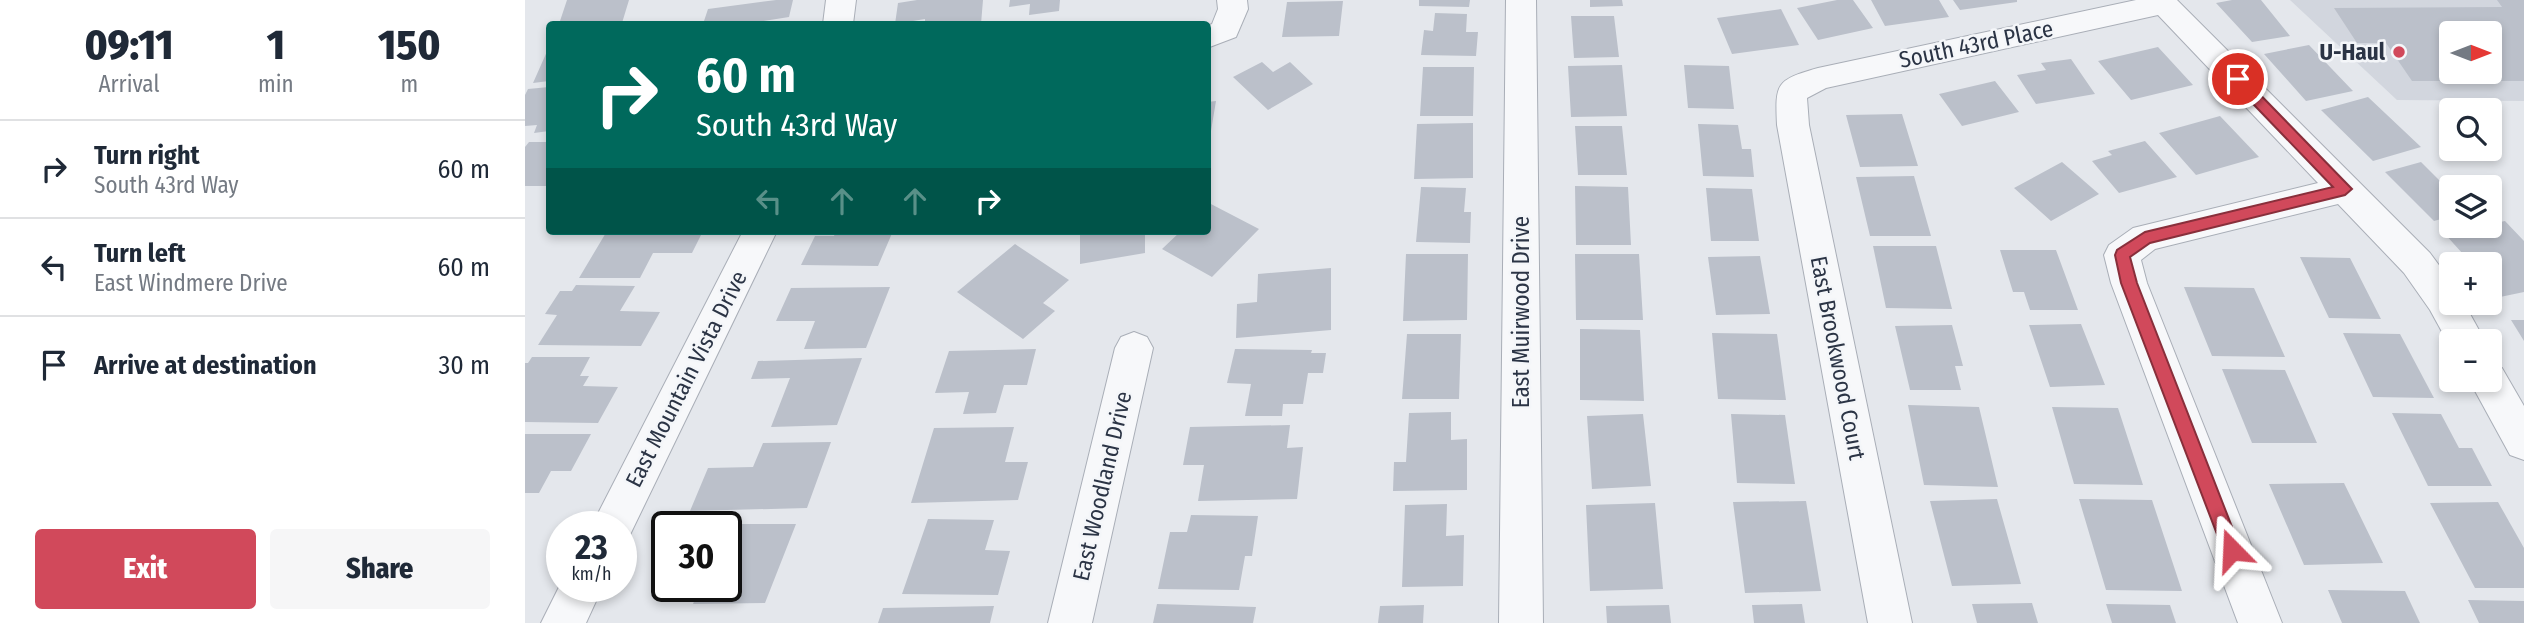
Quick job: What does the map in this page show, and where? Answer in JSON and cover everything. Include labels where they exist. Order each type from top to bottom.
[{"type":"street","points":[[838,21],[841,0]]},
{"type":"street","points":[[1216,34],[1233,9],[1232,0]]},
{"type":"street","name":"East Muirwood Drive","points":[[1521,0],[1521,623]]},
{"type":"street","points":[[2162,2],[2417,263],[2443,299],[2459,329]]},
{"type":"street","name":"South 43rd Place","points":[[1791,92],[1818,79],[2162,2]]},
{"type":"street","name":"East Brookwood Court","points":[[1791,92],[1795,138],[1890,623]]},
{"type":"street","points":[[2260,623],[2129,283],[2122,255],[2145,238],[2345,189]]},
{"type":"street","name":"East Mountain Vista Drive","points":[[620,511],[758,235]]},
{"type":"street","name":"East Woodland Drive","points":[[1070,623],[1134,348]]},
{"type":"street","points":[[2495,392],[2524,442]]},
{"type":"street","points":[[563,623],[574,602]]},
{"type":"shaded area","name":"U-Haul","points":[[2290,0],[2524,0],[2524,101],[2502,101],[2502,98],[2439,98],[2439,100],[2397,100]]},
{"type":"building","points":[[567,0],[629,0],[623,21],[560,21]]},
{"type":"building","points":[[793,0],[789,17],[763,21],[704,21],[708,9]]},
{"type":"building","points":[[917,0],[983,0],[981,21],[895,21],[898,3]]},
{"type":"building","points":[[1010,0],[1060,0],[1059,11],[1029,15],[1030,4],[1009,7]]},
{"type":"building","points":[[1419,0],[1470,0],[1469,7],[1419,6]]},
{"type":"building","points":[[1590,0],[1622,0],[1623,6],[1590,7]]},
{"type":"building","points":[[1837,0],[1853,0],[1873,28],[1818,40],[1797,8]]},
{"type":"building","points":[[1871,0],[1939,0],[1949,17],[1885,26]]},
{"type":"building","points":[[1953,0],[2017,0],[2017,2],[1960,10]]},
{"type":"building","points":[[2261,0],[2290,36],[2252,42],[2216,3]]},
{"type":"building","name":"U-Haul","points":[[2497,0],[2524,0],[2524,81],[2503,81],[2503,21],[2439,21],[2439,81],[2412,81],[2386,43],[2357,43],[2334,8],[2502,7]]},
{"type":"building","points":[[1343,1],[1339,36],[1282,37],[1287,2]]},
{"type":"building","points":[[1781,9],[1799,45],[1732,54],[1717,18]]},
{"type":"building","points":[[1435,13],[1467,14],[1466,32],[1478,32],[1476,56],[1421,55],[1424,30],[1433,31]]},
{"type":"building","points":[[1571,16],[1614,16],[1619,57],[1574,58]]},
{"type":"building","points":[[2309,45],[2353,91],[2306,101],[2264,54]]},
{"type":"building","points":[[2158,47],[2193,85],[2131,100],[2098,61]]},
{"type":"building","points":[[546,54],[546,81],[533,83]]},
{"type":"building","points":[[2071,59],[2095,94],[2036,104],[2017,75],[2046,70],[2041,63]]},
{"type":"building","points":[[1262,62],[1273,72],[1290,62],[1313,84],[1268,110],[1233,77]]},
{"type":"building","points":[[1622,65],[1627,116],[1571,117],[1568,66]]},
{"type":"building","points":[[1684,65],[1729,66],[1734,109],[1688,108]]},
{"type":"building","points":[[1423,67],[1474,67],[1473,116],[1420,116]]},
{"type":"building","points":[[1995,81],[2019,112],[1962,126],[1939,94]]},
{"type":"building","points":[[546,87],[546,131],[534,133],[537,125],[525,126],[525,95],[528,89]]},
{"type":"building","points":[[2368,97],[2421,147],[2373,161],[2321,110]]},
{"type":"building","points":[[1216,101],[1211,131],[1211,102]]},
{"type":"building","points":[[1902,114],[1918,166],[1860,167],[1846,115]]},
{"type":"building","points":[[2220,116],[2259,157],[2196,175],[2159,133]]},
{"type":"building","points":[[1473,123],[1473,178],[1414,179],[1417,124]]},
{"type":"building","points":[[1698,124],[1738,125],[1742,149],[1751,149],[1754,177],[1703,176]]},
{"type":"building","points":[[1575,126],[1622,126],[1627,175],[1578,175]]},
{"type":"building","points":[[2145,141],[2177,177],[2119,193],[2092,161],[2112,155],[2108,151]]},
{"type":"building","points":[[529,142],[546,142],[546,186],[525,186],[525,147]]},
{"type":"building","points":[[2062,162],[2099,194],[2051,221],[2014,188]]},
{"type":"building","points":[[2421,162],[2439,180],[2439,220],[2434,221],[2385,172]]},
{"type":"building","points":[[1914,176],[1931,236],[1870,236],[1856,177]]},
{"type":"building","points":[[1575,186],[1628,187],[1631,245],[1576,245]]},
{"type":"building","points":[[1421,187],[1466,188],[1464,212],[1471,212],[1470,243],[1416,242]]},
{"type":"building","points":[[1706,188],[1752,189],[1759,241],[1711,241]]},
{"type":"building","points":[[1211,204],[1259,229],[1212,277],[1162,249],[1177,235],[1211,235]]},
{"type":"building","points":[[2505,221],[2524,241],[2524,292],[2502,297],[2502,252],[2461,252],[2449,238],[2502,238],[2502,222]]},
{"type":"building","points":[[605,235],[701,235],[692,253],[653,253],[640,278],[579,278]]},
{"type":"building","points":[[891,235],[878,266],[801,265],[815,236]]},
{"type":"building","points":[[1080,235],[1145,235],[1145,253],[1080,264]]},
{"type":"building","points":[[1015,244],[1069,280],[1043,303],[1055,311],[1023,339],[957,292]]},
{"type":"building","points":[[1873,246],[1936,246],[1952,309],[1886,308]]},
{"type":"building","points":[[2000,250],[2056,250],[2078,310],[2030,310],[2024,292],[2013,292]]},
{"type":"building","points":[[1406,254],[1468,254],[1467,320],[1403,321]]},
{"type":"building","points":[[1575,254],[1639,254],[1643,320],[1576,320]]},
{"type":"building","points":[[1760,256],[1770,314],[1716,315],[1708,257]]},
{"type":"building","points":[[2300,257],[2350,258],[2381,319],[2329,318]]},
{"type":"building","points":[[1331,268],[1331,330],[1236,338],[1237,304],[1257,302],[1258,274]]},
{"type":"building","points":[[576,285],[635,286],[620,311],[660,312],[641,346],[538,345],[557,315],[545,314],[560,291],[572,291]]},
{"type":"building","points":[[890,287],[866,348],[804,349],[815,321],[776,321],[791,288]]},
{"type":"building","points":[[2184,287],[2254,288],[2285,357],[2212,356]]},
{"type":"building","points":[[2511,320],[2524,320],[2524,341]]},
{"type":"building","points":[[2081,324],[2105,385],[2050,387],[2029,325]]},
{"type":"building","points":[[1952,325],[1963,366],[1955,366],[1961,390],[1910,390],[1895,326]]},
{"type":"building","points":[[1580,329],[1640,330],[1644,401],[1580,400]]},
{"type":"building","points":[[1712,333],[1777,334],[1786,400],[1718,399]]},
{"type":"building","points":[[2343,333],[2400,334],[2434,398],[2373,397]]},
{"type":"building","points":[[1407,334],[1461,334],[1459,399],[1402,399]]},
{"type":"building","points":[[1036,349],[1027,385],[1004,385],[996,413],[963,414],[969,392],[935,393],[949,351]]},
{"type":"building","points":[[1235,349],[1312,350],[1311,353],[1326,353],[1323,373],[1308,373],[1303,404],[1283,404],[1282,416],[1245,416],[1251,384],[1227,383]]},
{"type":"building","points":[[532,357],[590,357],[580,376],[589,376],[583,386],[618,387],[598,423],[525,422],[525,363]]},
{"type":"building","points":[[862,358],[837,425],[771,427],[790,378],[751,379],[758,361]]},
{"type":"building","points":[[2222,369],[2285,370],[2317,443],[2252,443]]},
{"type":"building","points":[[1908,405],[1979,407],[1998,487],[1924,485]]},
{"type":"building","points":[[2052,407],[2118,408],[2143,485],[2074,484]]},
{"type":"building","points":[[1451,412],[1451,440],[1467,439],[1467,490],[1393,491],[1394,462],[1406,462],[1409,413]]},
{"type":"building","points":[[2392,413],[2441,414],[2459,448],[2472,448],[2492,486],[2428,486]]},
{"type":"building","points":[[1643,414],[1651,486],[1592,489],[1587,416]]},
{"type":"building","points":[[1731,414],[1785,415],[1795,484],[1737,483]]},
{"type":"building","points":[[1290,425],[1287,448],[1303,447],[1297,499],[1198,501],[1204,465],[1183,465],[1190,427]]},
{"type":"building","points":[[1014,427],[1005,462],[1028,462],[1018,500],[911,503],[934,428]]},
{"type":"building","points":[[525,434],[591,434],[571,471],[551,471],[539,493],[525,493]]},
{"type":"building","points":[[831,442],[807,508],[690,511],[708,468],[753,467],[763,443]]},
{"type":"building","points":[[2344,483],[2383,563],[2304,565],[2269,484]]},
{"type":"building","points":[[1997,499],[2021,584],[1952,586],[1930,501]]},
{"type":"building","points":[[2079,499],[2152,500],[2182,591],[2106,590]]},
{"type":"building","points":[[1806,501],[1821,591],[1745,593],[1733,502]]},
{"type":"building","points":[[2498,502],[2524,548],[2524,588],[2475,588],[2430,503]]},
{"type":"building","points":[[1655,503],[1663,589],[1590,591],[1586,505]]},
{"type":"building","points":[[1447,504],[1446,536],[1464,535],[1463,586],[1402,587],[1405,505]]},
{"type":"building","points":[[1191,515],[1258,516],[1252,556],[1245,556],[1239,590],[1158,589],[1170,532],[1187,532]]},
{"type":"building","points":[[928,519],[994,520],[985,550],[1010,551],[998,595],[902,594]]},
{"type":"building","points":[[742,524],[796,524],[765,603],[693,604],[742,602]]},
{"type":"building","points":[[2328,590],[2405,591],[2420,623],[2342,623]]},
{"type":"building","points":[[2468,600],[2524,601],[2524,623],[2479,623]]},
{"type":"building","points":[[2032,603],[2038,623],[1977,623],[1972,604]]},
{"type":"building","points":[[1157,604],[1256,607],[1253,623],[1153,623]]},
{"type":"building","points":[[1802,604],[1805,623],[1754,623],[1752,605]]},
{"type":"building","points":[[2106,604],[2170,605],[2176,623],[2112,623]]},
{"type":"building","points":[[1424,605],[1423,623],[1378,623],[1380,606]]},
{"type":"building","points":[[1669,605],[1671,623],[1607,623],[1606,606]]},
{"type":"building","points":[[994,606],[990,623],[878,623],[883,608]]},
{"type":"place","name":"U-Haul","points":[[2399,52]]},
{"type":"route","points":[[2232,550],[2129,283],[2122,255],[2145,238],[2345,189],[2238,79]]}]
